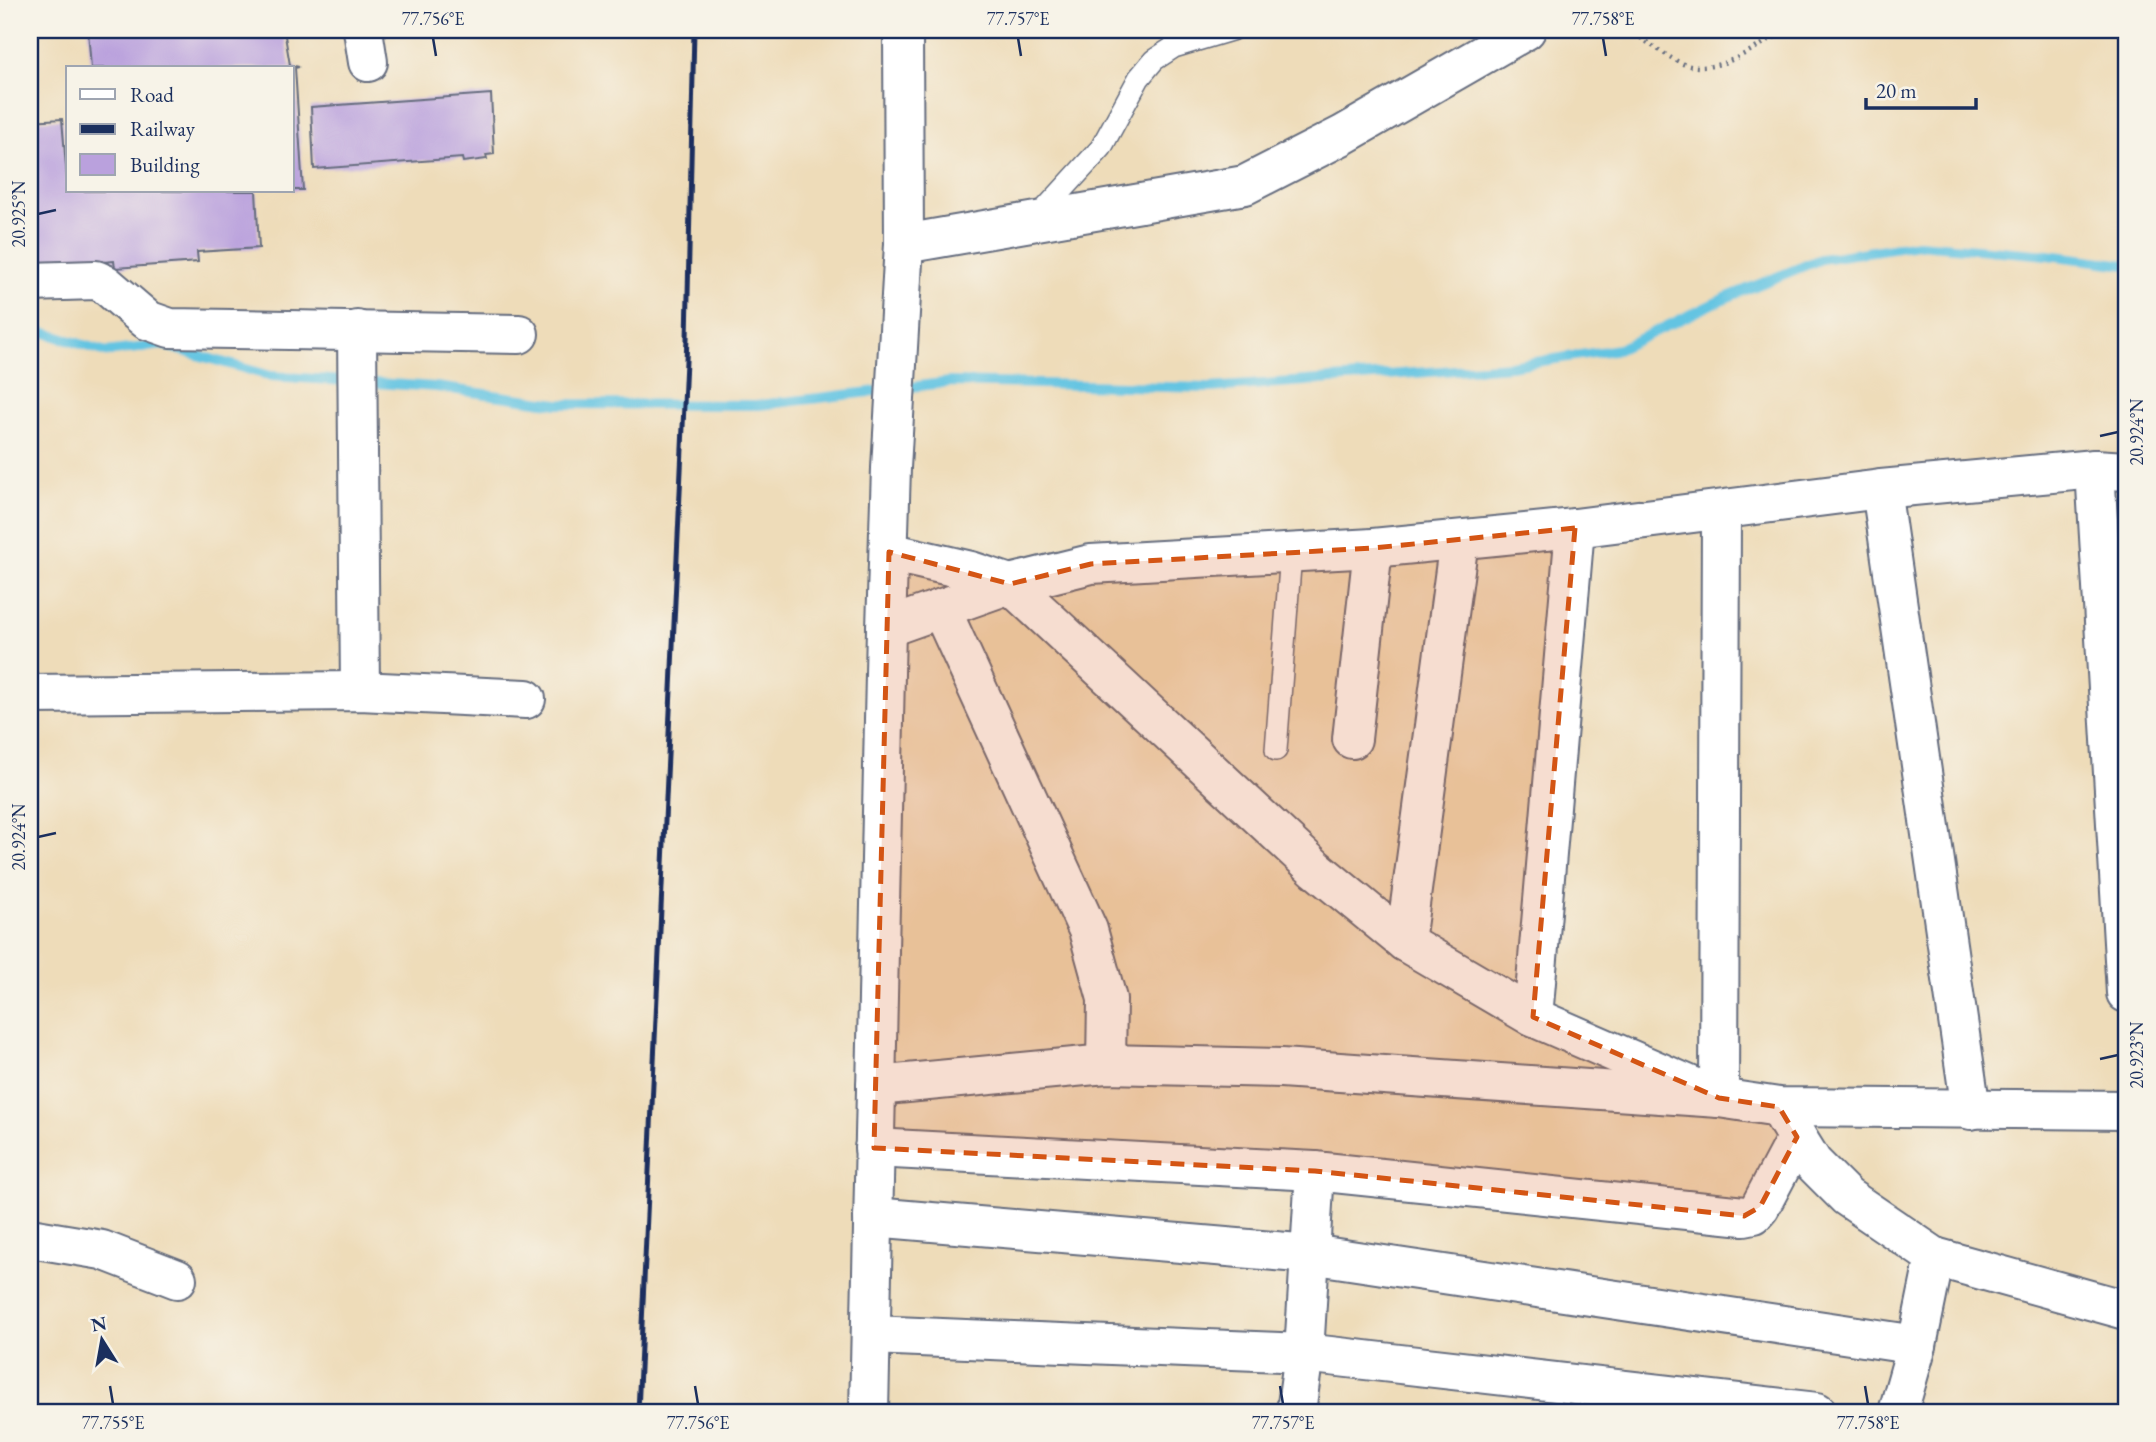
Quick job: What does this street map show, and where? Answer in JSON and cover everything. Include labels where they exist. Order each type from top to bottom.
[{"type":"street","points":[[869,1412],[886,628],[891,468],[904,244],[903,30]]},
{"type":"street","points":[[904,244],[1245,185],[1343,135],[1526,30]]},
{"type":"street","points":[[30,282],[96,280],[106,284],[147,320],[170,328],[357,337],[519,334]]},
{"type":"street","points":[[357,337],[360,691]]},
{"type":"street","points":[[886,628],[1010,584],[1091,564],[1373,548],[1575,528],[1881,489],[2111,470],[2126,993]]},
{"type":"street","points":[[1881,489],[1971,1110]]},
{"type":"street","points":[[1719,1098],[1721,511]]},
{"type":"street","points":[[1533,1017],[1575,528]]},
{"type":"street","points":[[1405,942],[1459,540]]},
{"type":"street","points":[[1352,739],[1373,548]]},
{"type":"street","points":[[889,552],[971,571],[1010,584],[1316,869],[1405,942],[1533,1017],[1719,1098],[1788,1122],[1971,1110],[2126,1110]]},
{"type":"street","points":[[941,609],[1088,930],[1107,999],[1106,1064]]},
{"type":"street","points":[[30,694],[360,691],[526,699]]},
{"type":"street","points":[[876,1086],[1106,1064],[1281,1068],[1719,1098]]},
{"type":"street","points":[[874,1148],[1315,1171],[1744,1216],[1754,1214],[1760,1207],[1788,1122]]},
{"type":"street","points":[[1788,1122],[1813,1163],[1847,1197],[1935,1257],[2126,1310]]},
{"type":"street","points":[[1296,1412],[1304,1353],[1315,1171]]},
{"type":"street","points":[[873,1217],[1310,1254],[1917,1345]]},
{"type":"street","points":[[30,1238],[103,1250],[177,1279]]},
{"type":"street","points":[[1898,1412],[1917,1345],[1935,1257]]},
{"type":"street","points":[[871,1335],[1304,1353],[1817,1412]]},
{"type":"lane","points":[[1034,221],[1095,156],[1139,78],[1154,60],[1174,47],[1231,30]]},
{"type":"lane","points":[[1276,750],[1291,553]]},
{"type":"path","points":[[1629,30],[1684,64],[1704,67],[1725,63],[1788,30]]},
{"type":"highlighted area","points":[[1575,528],[1533,1017],[1719,1098],[1779,1107],[1797,1137],[1760,1207],[1744,1216],[1315,1171],[874,1148],[889,552],[1010,584],[1091,564],[1373,548]]},
{"type":"building","points":[[88,30],[284,30],[290,65],[299,67],[295,68],[303,190],[294,190],[294,66],[91,66]]},
{"type":"building","points":[[491,94],[494,154],[486,155],[487,159],[463,162],[462,158],[314,169],[311,107]]},
{"type":"building","points":[[62,119],[66,192],[256,192],[259,248],[197,252],[198,262],[115,268],[114,261],[30,268],[30,121]]},
{"type":"waterway","points":[[903,388],[950,382],[1210,388],[1510,366],[1619,349],[1723,299],[1821,259],[1918,244],[2048,255],[2126,265]]},
{"type":"waterway","points":[[30,328],[106,352],[162,345],[271,376],[436,387],[558,404],[759,405],[887,390]]},
{"type":"railway","points":[[638,1412],[687,339],[694,30]]}]
